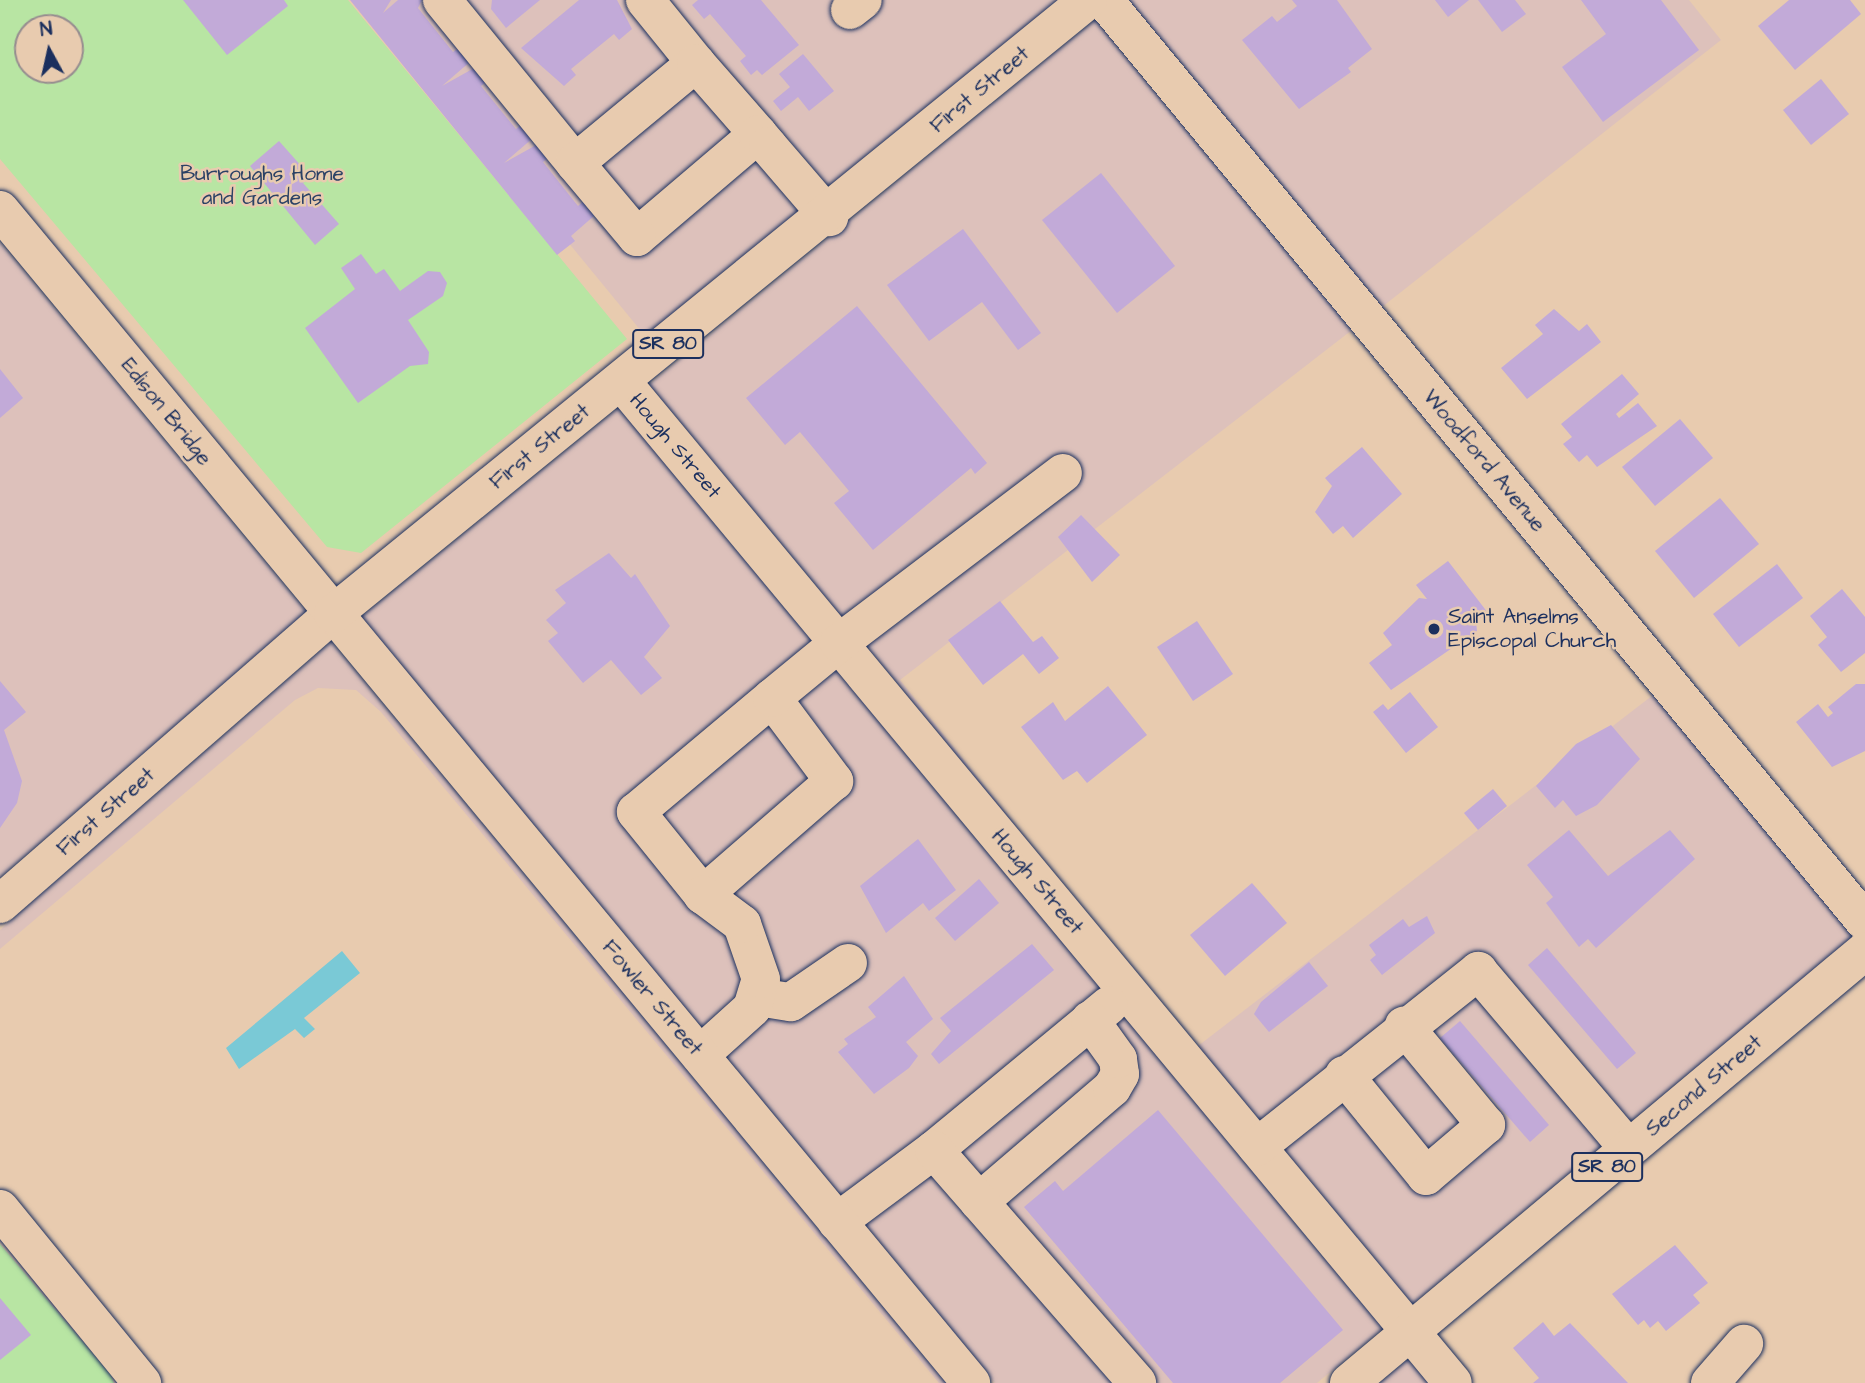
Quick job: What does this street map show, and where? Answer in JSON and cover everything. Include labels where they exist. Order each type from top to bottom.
[{"type":"main road","points":[[442,0],[637,237],[758,134]]},
{"type":"main road","points":[[646,0],[696,63],[829,217]]},
{"type":"main road","name":"First Street","points":[[0,904],[332,614],[829,217],[1088,0]]},
{"type":"main road","name":"Woodford Avenue","points":[[1104,0],[1865,922]]},
{"type":"main road","points":[[575,163],[696,63]]},
{"type":"main road","name":"Edison Bridge","points":[[0,210],[332,614]]},
{"type":"main road","name":"Hough Street","points":[[621,381],[1453,1383]]},
{"type":"main road","points":[[700,1055],[758,997],[761,979],[748,935],[702,895],[636,812],[839,643],[1063,473]]},
{"type":"main road","name":"Fowler Street","points":[[332,614],[971,1383]]},
{"type":"main road","points":[[702,895],[834,781],[772,698]]},
{"type":"main road","name":"Second Street","points":[[1349,1383],[1865,951]]},
{"type":"main road","points":[[758,997],[791,1002],[848,963]]},
{"type":"main road","points":[[1257,1147],[1404,1026],[1478,971],[1629,1149]]},
{"type":"main road","points":[[837,1222],[934,1150],[1126,990]]},
{"type":"main road","points":[[979,1202],[1112,1088],[1120,1074],[1118,1059],[1090,1020]]},
{"type":"main road","points":[[1344,1075],[1426,1176],[1486,1125],[1404,1026]]},
{"type":"main road","points":[[934,1150],[1137,1383]]},
{"type":"main road","points":[[0,1209],[142,1383]]},
{"type":"main road","points":[[1710,1383],[1744,1344]]},
{"type":"shaded area","points":[[369,0],[1058,0],[646,337]]},
{"type":"shaded area","points":[[1128,0],[1689,0],[1721,40],[1382,307]]},
{"type":"shaded area","points":[[1095,20],[1352,330],[900,680],[1038,853],[649,385]]},
{"type":"shaded area","points":[[0,243],[306,612],[0,877]]},
{"type":"shaded area","points":[[619,408],[1383,1328],[1317,1383],[995,1383],[360,618]]},
{"type":"shaded area","points":[[331,642],[946,1383],[939,1383],[381,712],[356,690],[318,688],[295,700],[0,949],[0,930]]},
{"type":"shaded area","points":[[1653,695],[1853,936],[1412,1304],[1198,1046]]},
{"type":"shaded area","points":[[1408,1359],[1428,1383],[1380,1383]]},
{"type":"green space","name":"Burroughs Home and Gardens","points":[[0,0],[348,0],[627,339],[361,553],[327,547],[0,159]]},
{"type":"green space","points":[[0,1244],[111,1375],[114,1383],[0,1383]]},
{"type":"water","points":[[342,951],[360,973],[304,1018],[315,1029],[304,1038],[295,1029],[239,1069],[226,1048]]},
{"type":"building","points":[[183,0],[284,0],[288,6],[227,55]]},
{"type":"building","points":[[350,0],[391,0],[383,13],[398,0],[422,0],[418,8],[453,52],[460,47],[471,61],[442,86],[476,67],[487,81],[481,86],[516,129],[522,124],[533,138],[504,163],[538,144],[549,157],[543,162],[578,206],[584,201],[595,215],[571,236],[575,241],[557,255]]},
{"type":"building","points":[[492,0],[540,0],[506,28],[491,9]]},
{"type":"building","points":[[579,0],[617,0],[632,29],[619,40],[614,34],[571,69],[576,75],[564,86],[521,48]]},
{"type":"building","points":[[698,0],[761,0],[799,45],[762,75],[757,70],[751,75],[740,61],[746,56],[710,14],[704,19],[692,5]]},
{"type":"building","points":[[1292,0],[1337,0],[1372,49],[1348,68],[1351,72],[1299,109],[1242,40],[1272,16],[1277,22],[1297,6]]},
{"type":"building","points":[[1435,0],[1469,0],[1448,17]]},
{"type":"building","points":[[1478,0],[1515,0],[1526,14],[1502,32]]},
{"type":"building","points":[[1581,0],[1661,0],[1699,50],[1603,122],[1562,67],[1606,34]]},
{"type":"building","points":[[1789,0],[1850,0],[1861,14],[1795,70],[1758,26]]},
{"type":"building","points":[[803,54],[834,91],[809,111],[798,97],[781,111],[773,101],[790,87],[779,74]]},
{"type":"building","points":[[1821,79],[1849,114],[1811,145],[1783,110]]},
{"type":"building","points":[[279,141],[311,177],[303,183],[339,224],[315,245],[250,166]]},
{"type":"building","points":[[1101,173],[1175,266],[1117,313],[1042,220]]},
{"type":"building","points":[[963,229],[1041,333],[1018,350],[982,302],[929,341],[887,285]]},
{"type":"building","points":[[361,254],[376,274],[384,269],[400,291],[428,271],[440,272],[447,283],[443,296],[408,320],[429,352],[428,364],[410,366],[358,403],[305,328],[355,289],[341,268]]},
{"type":"building","points":[[857,306],[987,463],[975,474],[971,468],[873,550],[834,503],[849,491],[800,432],[785,445],[746,398]]},
{"type":"building","points":[[1554,309],[1579,331],[1587,324],[1601,342],[1527,399],[1501,368],[1543,334],[1535,325]]},
{"type":"building","points":[[0,369],[23,398],[0,418]]},
{"type":"building","points":[[1622,374],[1639,394],[1616,414],[1619,418],[1638,403],[1657,426],[1597,467],[1587,455],[1579,462],[1563,444],[1572,437],[1561,424]]},
{"type":"building","points":[[1680,419],[1713,458],[1655,506],[1622,467]]},
{"type":"building","points":[[1362,447],[1402,494],[1353,538],[1343,526],[1333,534],[1315,512],[1332,486],[1325,478]]},
{"type":"building","points":[[1720,498],[1759,544],[1694,598],[1655,551]]},
{"type":"building","points":[[1081,515],[1120,555],[1092,582],[1058,537]]},
{"type":"building","points":[[609,553],[631,578],[635,574],[670,626],[644,657],[662,678],[641,695],[611,660],[583,683],[548,641],[558,633],[546,620],[566,603],[555,590]]},
{"type":"building","points":[[1448,561],[1488,613],[1476,621],[1477,631],[1391,690],[1369,663],[1392,645],[1383,633],[1419,598],[1427,599],[1416,585]]},
{"type":"building","points":[[1777,564],[1803,598],[1739,647],[1713,614]]},
{"type":"building","points":[[1842,589],[1865,617],[1865,653],[1841,672],[1818,645],[1827,637],[1810,616]]},
{"type":"building","points":[[1000,601],[1033,642],[1042,636],[1059,658],[1039,674],[1023,654],[983,685],[948,640]]},
{"type":"building","points":[[1197,621],[1233,674],[1193,701],[1157,647]]},
{"type":"building","points":[[0,681],[26,712],[4,730],[22,781],[17,803],[0,828]]},
{"type":"building","points":[[1856,684],[1865,684],[1865,751],[1832,767],[1796,722],[1818,704],[1828,717],[1833,713],[1828,707]]},
{"type":"building","points":[[1108,686],[1147,735],[1087,783],[1077,771],[1063,780],[1021,727],[1053,702],[1065,721]]},
{"type":"building","points":[[1410,692],[1438,727],[1406,753],[1373,712],[1383,704],[1388,710]]},
{"type":"building","points":[[1611,725],[1640,759],[1597,805],[1576,816],[1563,800],[1555,808],[1536,786],[1576,744]]},
{"type":"building","points":[[1493,789],[1507,806],[1478,830],[1464,813]]},
{"type":"building","points":[[1569,830],[1608,876],[1670,830],[1695,859],[1596,948],[1588,939],[1579,947],[1546,903],[1553,897],[1527,865]]},
{"type":"building","points":[[918,839],[956,890],[929,911],[923,903],[886,933],[860,886]]},
{"type":"building","points":[[979,879],[999,903],[955,941],[935,918]]},
{"type":"building","points":[[1252,883],[1287,923],[1225,976],[1190,935]]},
{"type":"building","points":[[1427,916],[1435,933],[1382,975],[1370,960],[1376,955],[1369,945],[1403,919],[1409,927]]},
{"type":"building","points":[[1032,944],[1054,970],[939,1064],[931,1054],[951,1031],[940,1018]]},
{"type":"building","points":[[1547,948],[1636,1053],[1617,1069],[1528,965]]},
{"type":"building","points":[[1309,962],[1328,986],[1269,1032],[1254,1014],[1261,1002]]},
{"type":"building","points":[[904,976],[933,1019],[906,1042],[918,1056],[909,1068],[874,1094],[838,1052],[848,1044],[844,1039],[876,1017],[868,1007]]},
{"type":"building","points":[[1460,1021],[1549,1125],[1530,1142],[1440,1038]]},
{"type":"building","points":[[1158,1110],[1343,1330],[1280,1383],[1173,1383],[1024,1207],[1055,1181],[1063,1191]]},
{"type":"building","points":[[1675,1245],[1708,1283],[1693,1295],[1700,1303],[1666,1331],[1658,1321],[1650,1328],[1644,1320],[1638,1325],[1612,1294]]},
{"type":"building","points":[[0,1298],[31,1335],[0,1360]]},
{"type":"building","points":[[1543,1322],[1554,1336],[1570,1323],[1628,1383],[1533,1383],[1539,1378],[1513,1348]]},
{"type":"place","name":"Saint Anselms Episcopal Church","points":[[1434,629]]}]
